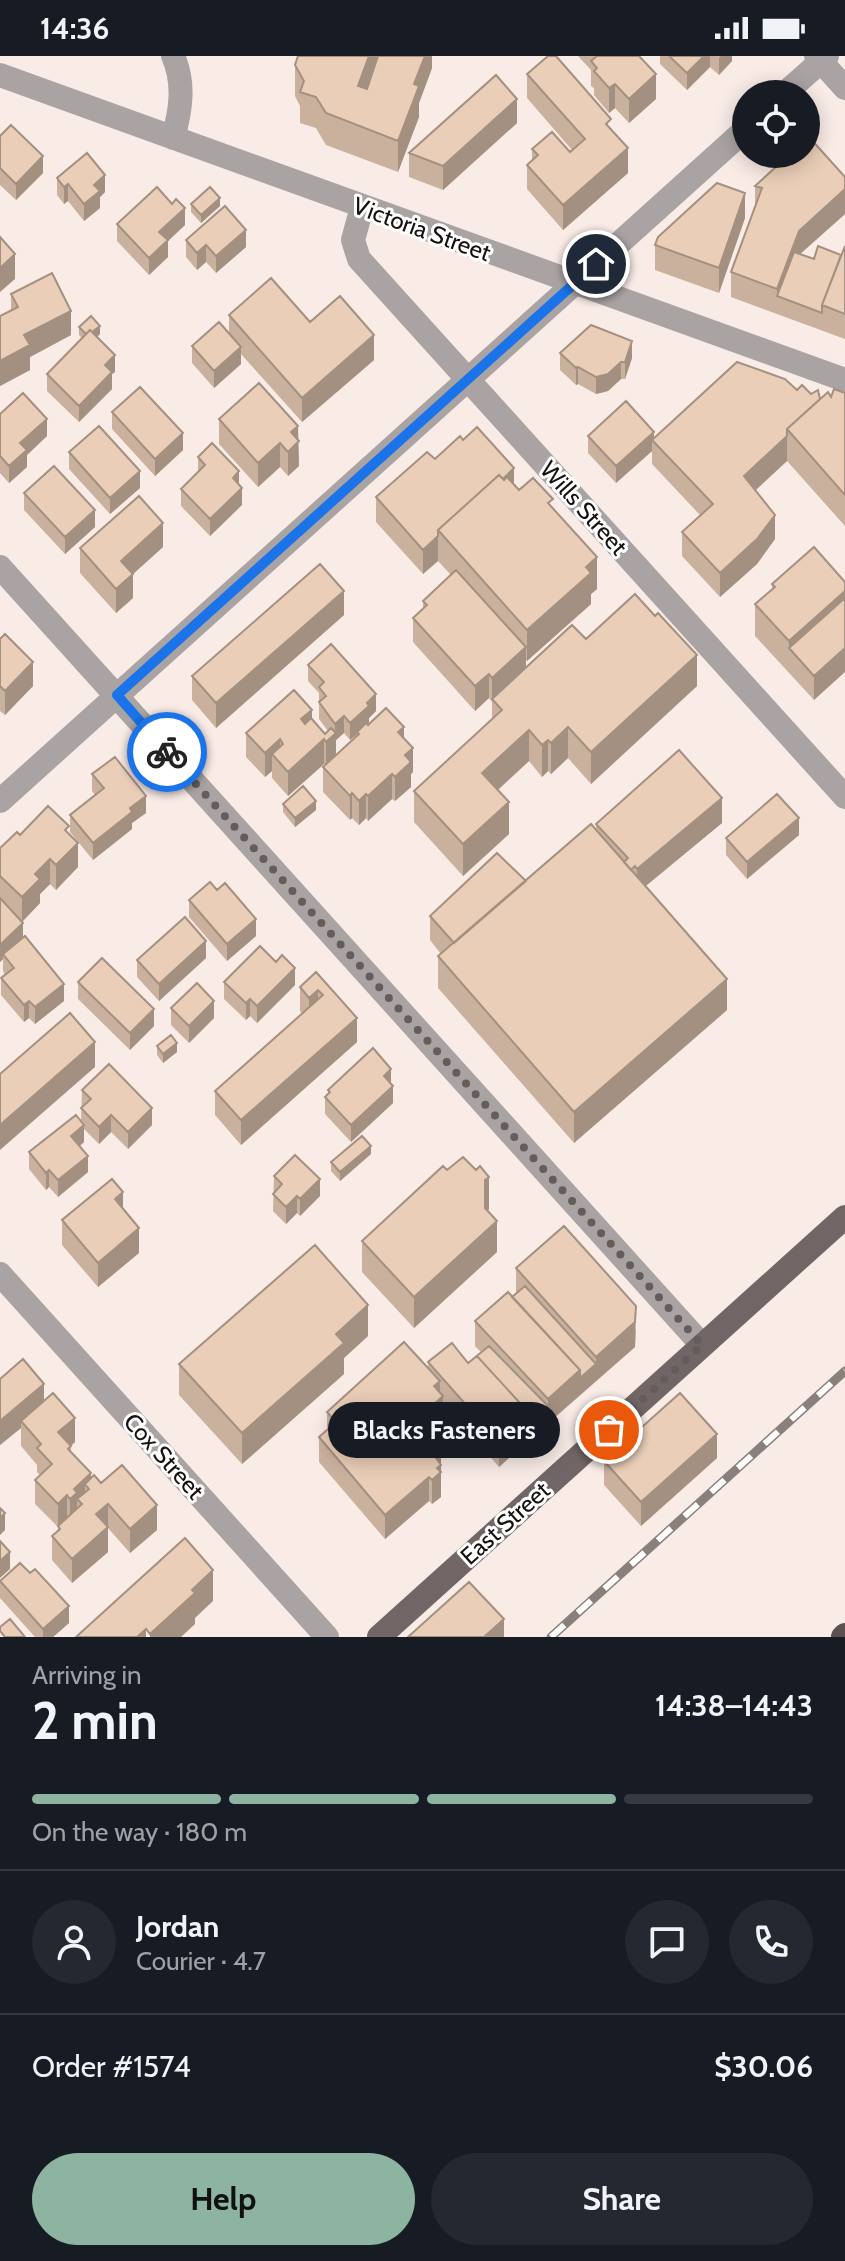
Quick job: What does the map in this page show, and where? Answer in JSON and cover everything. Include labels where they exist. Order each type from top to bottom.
[{"type":"main road","name":"East Street","points":[[379,1637],[845,1217]]},
{"type":"street","points":[[173,56],[179,79],[181,108],[173,138]]},
{"type":"street","points":[[798,80],[821,58],[845,88]]},
{"type":"street","name":"Victoria Street","points":[[0,75],[845,380]]},
{"type":"street","points":[[0,801],[732,142]]},
{"type":"street","name":"Wills Street","points":[[362,207],[353,240],[359,259],[845,797]]},
{"type":"street","points":[[0,567],[702,1345]]},
{"type":"street","name":"Cox Street","points":[[0,1274],[327,1637]]},
{"type":"building","points":[[298,56],[369,56],[358,86],[367,89],[378,56],[425,56],[414,84],[419,86],[398,141],[326,113],[316,97],[300,92],[304,81],[295,65]]},
{"type":"building","points":[[548,56],[556,56],[611,119],[606,124],[628,148],[563,205],[527,165],[538,155],[532,149],[552,132],[570,152],[585,139],[527,74]]},
{"type":"building","points":[[597,56],[639,56],[656,74],[629,99],[615,84],[609,88],[594,71],[597,68],[591,61]]},
{"type":"building","points":[[669,56],[704,56],[687,73]]},
{"type":"building","points":[[496,75],[517,99],[443,166],[409,153]]},
{"type":"building","points":[[11,125],[43,156],[16,184],[0,168],[0,136]]},
{"type":"building","points":[[820,149],[845,177],[845,189],[799,231],[777,289],[731,272],[762,188],[755,186],[775,168],[820,168]]},
{"type":"building","points":[[87,153],[105,175],[94,185],[100,191],[84,204],[68,184],[64,187],[57,178]]},
{"type":"building","points":[[717,183],[745,193],[719,268],[655,245],[658,237]]},
{"type":"building","points":[[157,187],[172,204],[176,199],[185,208],[159,232],[168,240],[149,258],[117,224]]},
{"type":"building","points":[[210,187],[220,198],[201,215],[191,204]]},
{"type":"building","points":[[225,206],[246,230],[216,256],[206,245],[197,253],[186,240]]},
{"type":"building","points":[[0,237],[15,254],[0,268]]},
{"type":"building","points":[[818,246],[841,255],[822,305],[822,313],[777,296],[794,252],[814,259]]},
{"type":"building","points":[[845,246],[845,314],[822,305]]},
{"type":"building","points":[[52,273],[71,311],[24,335],[30,345],[0,361],[0,316],[18,307],[11,294]]},
{"type":"building","points":[[271,278],[310,322],[340,296],[374,335],[302,398],[229,315]]},
{"type":"building","points":[[91,316],[100,326],[86,334],[79,327]]},
{"type":"building","points":[[219,322],[241,347],[214,371],[192,346]]},
{"type":"building","points":[[591,325],[632,341],[625,362],[608,374],[596,377],[576,368],[560,353]]},
{"type":"building","points":[[90,330],[115,355],[105,365],[112,372],[79,406],[47,374]]},
{"type":"building","points":[[737,362],[785,379],[797,390],[802,385],[811,394],[818,390],[820,399],[787,429],[787,436],[744,476],[775,515],[757,539],[720,573],[682,532],[713,504],[652,440]]},
{"type":"building","points":[[259,383],[298,426],[291,432],[299,441],[288,452],[280,443],[258,463],[219,419]]},
{"type":"building","points":[[140,387],[183,433],[155,459],[112,412]]},
{"type":"building","points":[[834,389],[845,393],[845,495],[787,429],[828,392],[831,397]]},
{"type":"building","points":[[23,393],[47,419],[20,443],[27,450],[9,466],[0,456],[0,414]]},
{"type":"building","points":[[626,401],[654,432],[616,466],[588,436]]},
{"type":"building","points":[[99,426],[140,471],[110,498],[69,452]]},
{"type":"building","points":[[477,427],[514,468],[503,479],[499,475],[438,530],[438,536],[423,550],[376,497],[427,452],[435,459],[460,436],[463,440]]},
{"type":"building","points":[[212,443],[239,471],[233,478],[242,488],[210,519],[181,489],[205,465],[198,457]]},
{"type":"building","points":[[54,466],[95,510],[65,537],[24,493]]},
{"type":"building","points":[[499,475],[504,480],[507,477],[519,490],[533,478],[553,499],[548,503],[597,557],[586,567],[591,573],[527,630],[438,530]]},
{"type":"building","points":[[139,496],[163,523],[121,561],[133,574],[116,589],[80,548]]},
{"type":"building","points":[[814,547],[845,582],[845,591],[789,641],[755,604],[775,587],[772,584]]},
{"type":"building","points":[[320,564],[344,591],[216,703],[192,676]]},
{"type":"building","points":[[456,570],[526,647],[492,678],[489,674],[475,686],[413,618],[427,605],[423,601]]},
{"type":"building","points":[[635,594],[655,616],[658,613],[697,655],[591,752],[568,727],[551,743],[548,740],[542,745],[529,730],[482,773],[509,802],[463,844],[414,791],[502,710],[492,699],[572,625],[586,639]]},
{"type":"building","points":[[845,598],[845,648],[814,676],[789,648]]},
{"type":"building","points":[[5,634],[33,662],[5,691],[0,686],[0,639]]},
{"type":"building","points":[[331,644],[376,694],[367,703],[369,706],[350,723],[344,716],[335,724],[319,702],[326,696],[319,687],[324,682],[308,665]]},
{"type":"building","points":[[294,690],[312,710],[301,719],[305,724],[311,718],[325,734],[331,728],[336,733],[326,742],[324,739],[288,772],[272,754],[283,744],[280,739],[265,753],[246,733]]},
{"type":"building","points":[[386,708],[404,727],[398,732],[413,748],[405,755],[411,762],[395,777],[392,774],[359,801],[352,793],[350,796],[323,767],[359,734],[357,732],[366,723],[368,725]]},
{"type":"building","points":[[679,750],[722,798],[637,869],[635,866],[631,870],[624,862],[628,858],[596,824]]},
{"type":"building","points":[[115,757],[146,796],[130,808],[132,812],[93,843],[70,815],[104,788],[92,774]]},
{"type":"building","points":[[303,786],[316,801],[295,818],[283,804]]},
{"type":"building","points":[[777,794],[799,818],[747,862],[726,838]]},
{"type":"building","points":[[48,806],[69,826],[65,830],[78,843],[56,865],[50,859],[35,874],[40,879],[22,897],[0,876],[0,848],[17,832],[20,835]]},
{"type":"building","points":[[591,824],[727,979],[574,1112],[438,956]]},
{"type":"building","points":[[497,853],[526,881],[454,943],[430,916]]},
{"type":"building","points":[[210,882],[217,890],[225,883],[256,919],[227,944],[189,900]]},
{"type":"building","points":[[0,898],[23,923],[0,945]]},
{"type":"building","points":[[185,917],[206,941],[159,984],[137,960]]},
{"type":"building","points":[[25,936],[64,984],[35,1007],[29,1001],[24,1005],[1,978],[14,968],[3,954]]},
{"type":"building","points":[[260,946],[276,962],[282,955],[295,968],[257,1006],[250,999],[246,1003],[224,982]]},
{"type":"building","points":[[102,958],[154,1009],[130,1033],[78,982]]},
{"type":"building","points":[[316,972],[357,1018],[241,1120],[215,1091],[323,995],[318,990],[309,998],[300,987]]},
{"type":"building","points":[[197,983],[214,1001],[189,1026],[171,1008]]},
{"type":"building","points":[[70,1013],[95,1042],[0,1125],[0,1074]]},
{"type":"building","points":[[171,1035],[177,1043],[163,1054],[157,1046]]},
{"type":"building","points":[[373,1048],[391,1069],[384,1076],[393,1086],[351,1125],[325,1097],[330,1092],[328,1090]]},
{"type":"building","points":[[109,1064],[152,1108],[128,1132],[111,1115],[99,1127],[81,1108],[91,1099],[82,1090]]},
{"type":"building","points":[[76,1115],[84,1125],[71,1136],[88,1156],[58,1180],[49,1170],[46,1173],[29,1152]]},
{"type":"building","points":[[362,1136],[371,1146],[340,1172],[331,1162]]},
{"type":"building","points":[[295,1155],[320,1179],[300,1199],[297,1196],[286,1207],[273,1194],[282,1184],[274,1176]]},
{"type":"building","points":[[463,1157],[476,1170],[480,1166],[489,1177],[485,1180],[485,1208],[497,1221],[414,1297],[362,1241],[443,1166],[447,1170]]},
{"type":"building","points":[[112,1179],[123,1192],[115,1199],[139,1228],[98,1263],[62,1220]]},
{"type":"building","points":[[564,1226],[636,1306],[635,1322],[596,1357],[516,1268]]},
{"type":"building","points":[[315,1245],[368,1305],[336,1334],[344,1343],[242,1433],[179,1364]]},
{"type":"building","points":[[525,1286],[596,1364],[580,1378],[580,1370],[512,1297]]},
{"type":"building","points":[[508,1292],[580,1370],[548,1399],[475,1321]]},
{"type":"building","points":[[404,1342],[440,1381],[434,1386],[443,1396],[422,1415],[412,1404],[399,1415],[426,1447],[431,1442],[441,1454],[436,1458],[441,1465],[437,1468],[441,1472],[432,1480],[429,1477],[385,1515],[319,1437],[336,1422],[327,1412]]},
{"type":"building","points":[[452,1343],[468,1363],[477,1356],[530,1414],[499,1442],[428,1362]]},
{"type":"building","points":[[489,1346],[548,1406],[530,1422],[530,1414],[477,1356],[473,1359]]},
{"type":"building","points":[[23,1359],[44,1384],[0,1421],[0,1379]]},
{"type":"building","points":[[53,1393],[75,1418],[58,1432],[71,1446],[68,1449],[91,1473],[74,1489],[77,1493],[70,1499],[67,1495],[58,1504],[35,1480],[52,1464],[37,1448],[41,1444],[21,1421]]},
{"type":"building","points":[[680,1393],[717,1434],[641,1502],[604,1461]]},
{"type":"building","points":[[122,1465],[157,1505],[130,1529],[108,1504],[96,1514],[108,1527],[72,1559],[52,1536],[60,1529],[58,1526],[82,1504],[77,1499],[89,1489],[85,1484],[94,1475],[101,1483]]},
{"type":"building","points":[[185,1538],[213,1570],[192,1590],[195,1593],[150,1634],[146,1629],[137,1637],[76,1637]]},
{"type":"building","points":[[0,1541],[10,1552],[0,1561]]},
{"type":"building","points":[[20,1563],[30,1573],[35,1569],[69,1606],[43,1629],[0,1581]]},
{"type":"building","points":[[469,1582],[504,1619],[484,1637],[408,1637]]},
{"type":"building","points":[[10,1619],[25,1637],[5,1637],[0,1631],[0,1627]]},
{"type":"railway","points":[[551,1637],[845,1371]]},
{"type":"way so far","points":[[167,752],[702,1345],[609,1430]]},
{"type":"place","name":"Blacks Fasteners","points":[[609,1430]]},
{"type":"route","points":[[167,752],[117,695],[596,264]]}]
